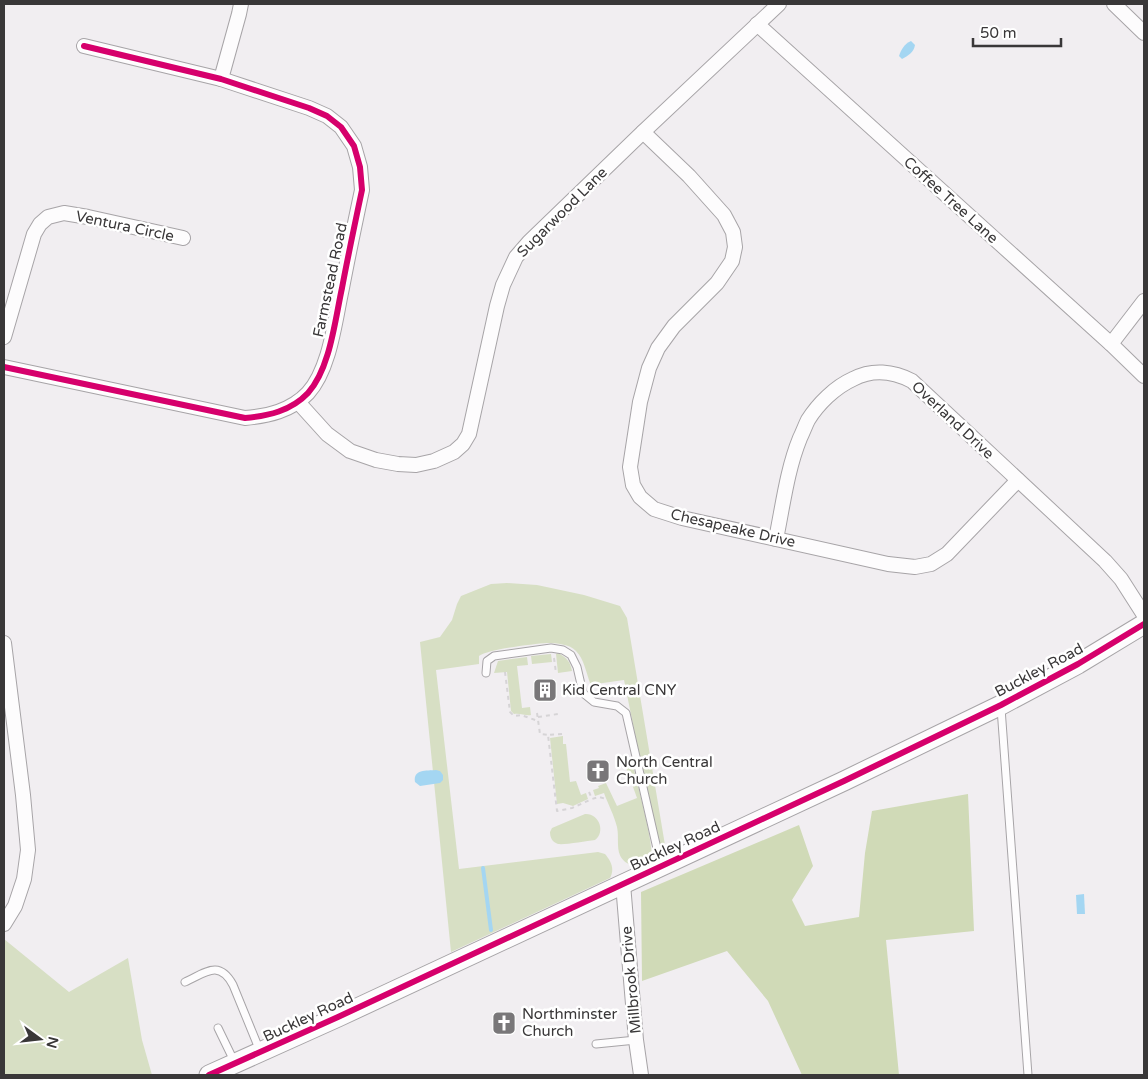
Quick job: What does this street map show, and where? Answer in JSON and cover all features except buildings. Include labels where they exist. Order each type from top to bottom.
[{"type":"street","points":[[221,78],[241,4]]},
{"type":"street","name":"Sugarwood Lane","points":[[298,402],[327,434],[350,451],[376,460],[416,465],[434,462],[454,452],[463,444],[469,434],[496,306],[516,257],[528,242],[779,4]]},
{"type":"street","points":[[1114,4],[1144,33]]},
{"type":"street","name":"Coffee Tree Lane","points":[[758,24],[1144,376]]},
{"type":"street","name":"Farmstead Road","points":[[4,367],[245,418],[262,417],[276,413],[298,402],[308,392],[320,375],[329,347],[362,190],[360,167],[354,146],[341,127],[327,116],[309,108],[221,78],[84,46]]},
{"type":"street","name":"Chesapeake Drive","points":[[643,132],[724,215],[733,232],[735,247],[732,261],[717,283],[674,326],[658,348],[648,368],[640,402],[630,467],[633,485],[640,497],[654,509],[682,518],[888,564],[915,567],[930,564],[947,554],[1018,480]]},
{"type":"street","name":"Ventura Circle","points":[[4,337],[34,234],[40,224],[48,218],[64,213],[183,238]]},
{"type":"street","points":[[1111,344],[1144,301]]},
{"type":"street","name":"Overland Drive","points":[[776,539],[788,475],[808,421],[826,398],[846,382],[862,374],[882,372],[904,377],[912,381],[1105,560],[1121,579],[1144,615]]},
{"type":"street","name":"Buckley Road","points":[[209,1075],[844,781],[1001,705],[1078,664],[1144,624]]},
{"type":"street","points":[[4,643],[28,850],[24,879],[15,906],[4,924]]},
{"type":"street","name":"Millbrook Drive","points":[[623,884],[636,1040],[641,1075]]},
{"type":"lane","points":[[486,674],[487,661],[494,656],[553,648],[563,650],[571,655],[577,667],[584,693],[594,702],[617,706],[626,713],[661,866]]},
{"type":"lane","points":[[1001,705],[1028,1075]]},
{"type":"lane","points":[[185,982],[212,970],[228,975],[260,1052]]},
{"type":"lane","points":[[218,1028],[235,1064]]},
{"type":"lane","points":[[596,1044],[636,1040]]},
{"type":"path","points":[[553,648],[556,673]]},
{"type":"path","points":[[505,672],[510,712],[514,716],[521,715],[538,721]]},
{"type":"path","points":[[537,713],[540,734],[562,734]]},
{"type":"path","points":[[538,717],[558,714]]},
{"type":"path","points":[[548,735],[557,811],[572,808],[599,797],[606,799]]},
{"type":"path","points":[[589,792],[592,799]]},
{"type":"green space","points":[[491,584],[537,585],[584,595],[620,606],[627,618],[666,851],[660,845],[624,680],[596,684],[590,683],[579,654],[567,645],[551,643],[492,651],[479,656],[479,664],[436,670],[459,869],[598,852],[605,854],[611,862],[612,868],[610,878],[451,952],[420,642],[440,637],[452,620],[461,596]]},
{"type":"green space","points":[[558,653],[568,660],[572,671],[558,673],[556,654]]},
{"type":"green space","points":[[551,654],[552,662],[532,664],[531,656]]},
{"type":"green space","points":[[527,657],[528,665],[517,666],[522,708],[530,707],[531,715],[514,714],[511,711],[507,672],[494,673],[498,661]]},
{"type":"green space","points":[[563,736],[563,744],[566,744],[570,782],[576,781],[581,795],[586,793],[588,799],[573,806],[563,803],[557,804],[550,738]]},
{"type":"green space","points":[[632,761],[647,824],[651,853],[642,861],[631,865],[625,862],[619,854],[617,827],[604,793],[595,796],[593,790],[606,783],[617,806],[637,798],[624,762]]},
{"type":"green space","points":[[968,794],[974,931],[886,940],[899,1075],[802,1075],[768,1001],[727,951],[642,981],[641,892],[799,825],[813,866],[792,900],[805,926],[859,917],[865,853],[872,811]]},
{"type":"green space","points":[[585,814],[594,817],[599,824],[600,832],[595,840],[561,844],[553,841],[550,834],[552,828]]},
{"type":"green space","points":[[4,939],[69,992],[128,958],[142,1040],[152,1075],[4,1075]]},
{"type":"water","points":[[911,41],[915,45],[913,50],[902,59],[899,56],[901,52],[905,45]]},
{"type":"water","points":[[440,771],[443,775],[443,780],[440,783],[420,786],[415,782],[418,773]]},
{"type":"water","points":[[1084,894],[1085,914],[1077,914],[1076,895]]},
{"type":"waterway","points":[[483,868],[491,930]]},
{"type":"cycle path","points":[[4,367],[245,418],[279,412],[294,404],[308,393],[322,371],[331,344],[362,190],[360,167],[354,146],[341,127],[327,116],[309,108],[221,79],[84,46]]},
{"type":"cycle path","points":[[209,1075],[338,1017],[844,781],[1001,705],[1078,664],[1144,624]]},
{"type":"place","name":"Kid Central CNY","points":[[545,690]]},
{"type":"place","name":"North Central Church","points":[[598,771]]},
{"type":"place","name":"Northminster Church","points":[[504,1023]]}]
